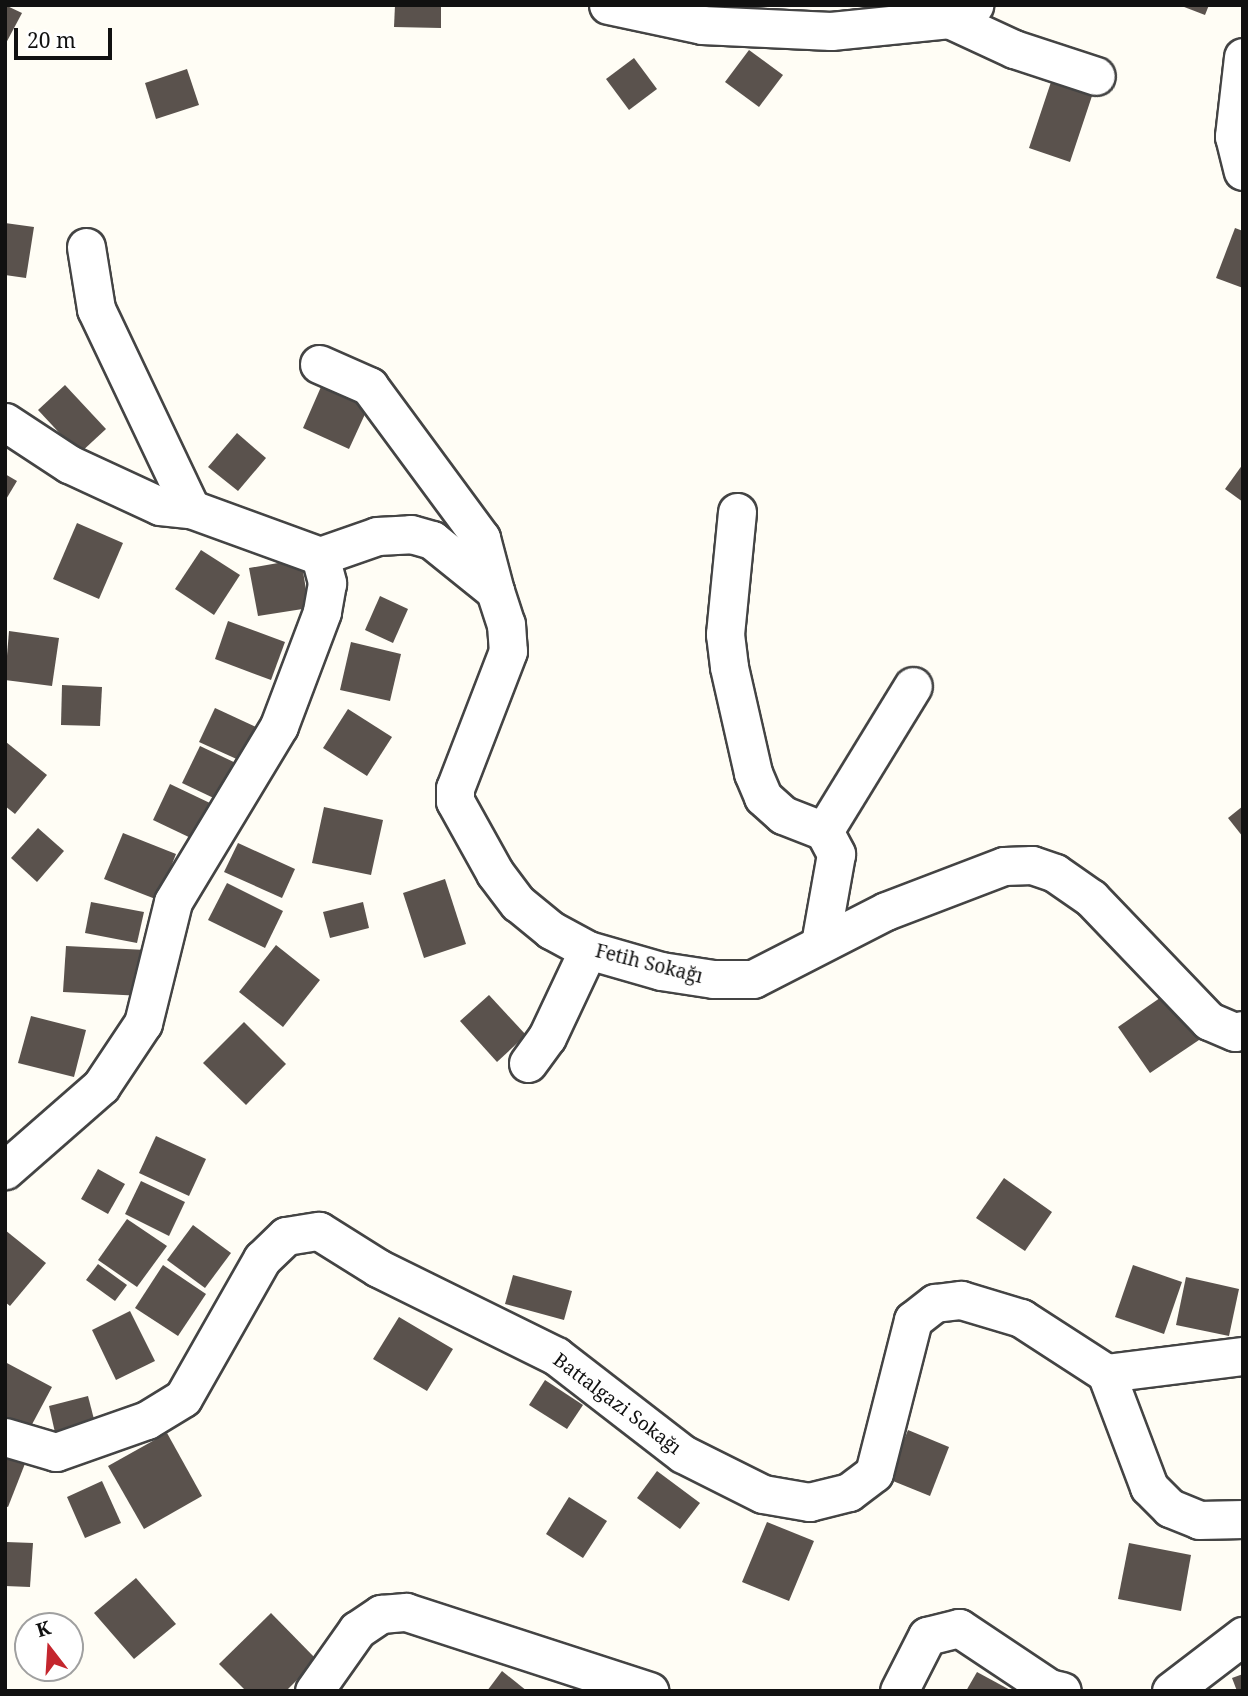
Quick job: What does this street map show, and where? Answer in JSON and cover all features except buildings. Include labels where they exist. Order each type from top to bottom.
[{"type":"street","points":[[608,5],[702,26],[831,31],[961,12],[1014,49],[1096,76]]},
{"type":"street","points":[[1243,57],[1234,136],[1243,171]]},
{"type":"street","points":[[86,247],[96,309],[191,509]]},
{"type":"street","points":[[319,364],[369,386],[481,538],[495,592]]},
{"type":"street","points":[[5,422],[69,464],[160,506],[191,509],[320,556],[377,536],[411,534],[432,540],[495,592]]},
{"type":"street","points":[[737,512],[725,634],[753,773],[763,797],[783,815],[824,831],[836,854],[820,944]]},
{"type":"street","points":[[5,1170],[101,1086],[143,1024],[173,902],[279,726],[322,612],[327,583],[320,556]]},
{"type":"street","name":"Fetih Sokağı","points":[[495,592],[506,624],[508,651],[455,788],[455,801],[495,873],[517,903],[551,930],[588,950],[661,971],[713,979],[753,979],[777,971],[820,944],[953,884],[1004,866],[1032,864],[1055,873],[1091,898],[1209,1021],[1235,1032],[1243,1030]]},
{"type":"street","points":[[824,831],[913,686]]},
{"type":"street","points":[[528,1063],[547,1037],[588,950]]},
{"type":"street","name":"Battalgazi Sokağı","points":[[5,1437],[56,1452],[146,1420],[183,1398],[262,1259],[286,1236],[319,1231],[378,1268],[556,1356],[682,1454],[775,1496],[809,1502],[849,1492],[874,1473],[913,1320],[936,1303],[961,1300],[1021,1318],[1106,1373]]},
{"type":"street","points":[[1243,1356],[1106,1373],[1149,1487],[1170,1508],[1199,1520],[1243,1519]]},
{"type":"street","points":[[314,1691],[357,1630],[381,1614],[407,1612],[649,1691]]},
{"type":"street","points":[[899,1691],[927,1636],[959,1628],[1049,1688],[1062,1691]]},
{"type":"street","points":[[1171,1691],[1243,1636]]}]
